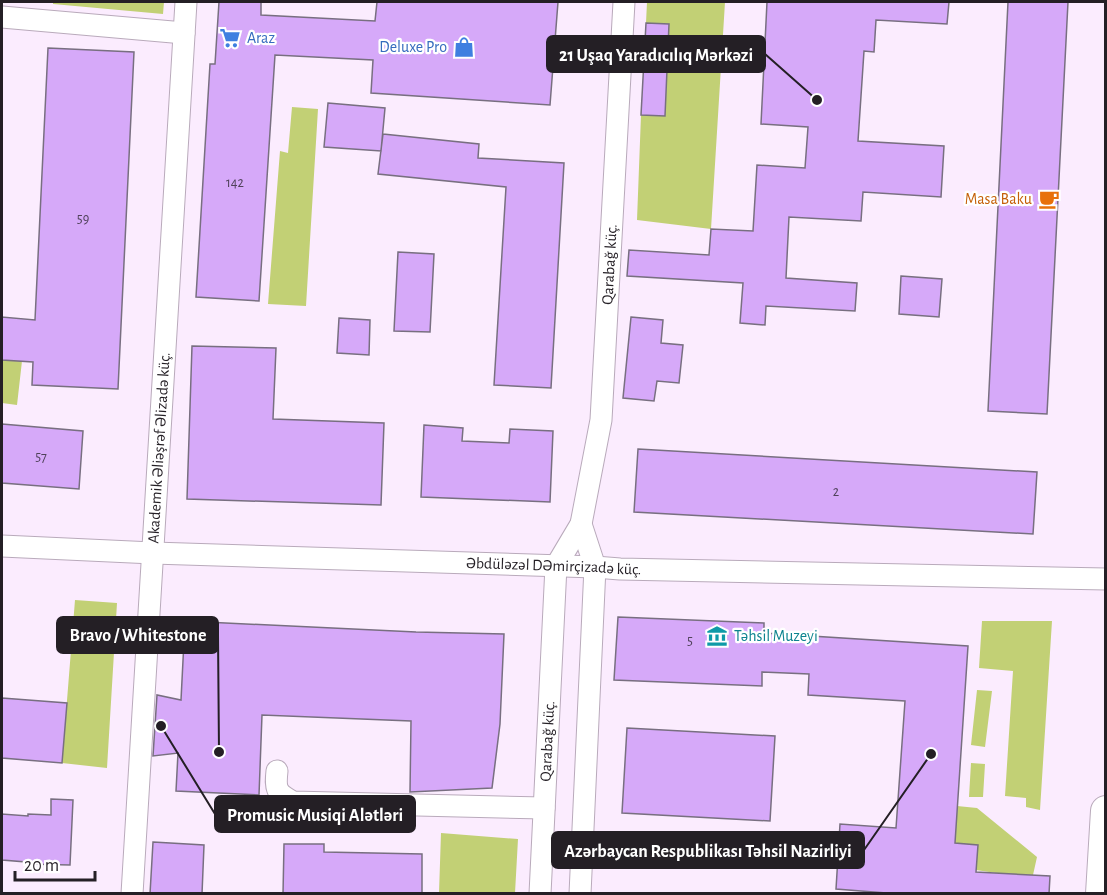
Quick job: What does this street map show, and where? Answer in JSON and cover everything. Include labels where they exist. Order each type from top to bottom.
[{"type":"main road","points":[[1101,894],[1106,811]]},
{"type":"street","name":"Akademik Əliəşrəf Əlizadə küç.","points":[[132,894],[186,2]]},
{"type":"street","name":"Qarabağ küç.","points":[[540,894],[556,566],[581,524],[601,420],[624,2]]},
{"type":"street","points":[[2,17],[26,10],[184,33]]},
{"type":"street","name":"Qarabağ küç.","points":[[580,894],[595,567],[581,524]]},
{"type":"street","name":"Əbdüləzəl DƏmirçizadə küç.","points":[[2,546],[644,570],[1106,579]]},
{"type":"street","points":[[277,771],[275,786],[282,796],[293,802],[544,808]]},
{"type":"green space","points":[[53,2],[164,2],[163,14],[53,4]]},
{"type":"green space","points":[[647,2],[725,2],[711,229],[637,220],[641,115],[664,116],[669,30],[646,23]]},
{"type":"green space","points":[[292,107],[318,109],[306,306],[268,304],[280,151],[288,153]]},
{"type":"green space","points":[[2,360],[22,361],[17,405],[2,403]]},
{"type":"green space","points":[[75,600],[117,603],[107,768],[62,763]]},
{"type":"green space","points":[[982,621],[1052,621],[1040,810],[1026,807],[1026,798],[1005,796],[1013,671],[979,668]]},
{"type":"green space","points":[[977,690],[992,691],[985,747],[971,745]]},
{"type":"green space","points":[[971,763],[985,764],[983,797],[969,797]]},
{"type":"green space","points":[[957,806],[977,808],[1037,857],[1033,875],[976,870],[978,845],[941,843]]},
{"type":"green space","points":[[441,833],[518,839],[515,893],[439,893]]},
{"type":"building","points":[[219,2],[261,2],[261,15],[375,21],[377,2],[558,2],[550,105],[371,93],[373,60],[275,55],[259,301],[196,297],[210,64],[215,64]]},
{"type":"building","points":[[767,2],[949,2],[947,24],[876,20],[874,52],[864,51],[858,141],[944,146],[941,197],[863,192],[861,221],[789,217],[786,278],[857,283],[855,311],[766,306],[765,325],[740,323],[743,283],[627,276],[629,250],[709,255],[711,229],[753,231],[757,165],[805,168],[808,127],[761,124]]},
{"type":"building","points":[[1008,2],[1068,2],[1047,414],[988,411]]},
{"type":"building","points":[[646,23],[669,24],[665,116],[641,115]]},
{"type":"building","points":[[48,48],[134,52],[118,389],[32,385],[33,362],[2,360],[2,317],[35,320]]},
{"type":"building","points":[[328,103],[385,108],[381,151],[324,147]]},
{"type":"building","points":[[383,134],[479,144],[478,158],[564,163],[551,388],[494,385],[506,187],[378,174]]},
{"type":"building","points":[[398,252],[434,254],[430,332],[394,331]]},
{"type":"building","points":[[901,276],[942,279],[939,317],[899,314]]},
{"type":"building","points":[[631,317],[663,320],[661,343],[683,345],[679,383],[657,381],[654,401],[623,398]]},
{"type":"building","points":[[339,318],[370,320],[369,355],[337,353]]},
{"type":"building","points":[[192,346],[276,348],[273,419],[384,423],[381,505],[187,499]]},
{"type":"building","points":[[2,424],[83,431],[79,489],[2,483]]},
{"type":"building","points":[[424,425],[463,428],[462,441],[509,443],[510,429],[553,431],[550,502],[421,497]]},
{"type":"building","points":[[638,449],[1037,472],[1033,534],[634,512]]},
{"type":"building","points":[[618,617],[764,623],[764,633],[968,646],[955,843],[978,845],[976,872],[1050,876],[1049,894],[899,894],[836,889],[840,824],[896,828],[905,701],[808,695],[809,674],[762,672],[762,686],[614,680]]},
{"type":"building","points":[[185,621],[504,634],[500,724],[492,788],[410,792],[411,721],[262,715],[259,795],[176,791],[178,753],[153,756],[157,695],[181,700]]},
{"type":"building","points":[[2,698],[67,703],[62,763],[2,758]]},
{"type":"building","points":[[627,728],[775,736],[770,821],[622,813]]},
{"type":"building","points":[[51,799],[73,800],[70,865],[26,864],[26,862],[2,860],[2,814],[51,815]]},
{"type":"building","points":[[153,842],[204,845],[202,894],[150,894]]},
{"type":"building","points":[[284,844],[324,844],[324,852],[422,854],[422,894],[283,894]]},
{"type":"place","name":"Araz","points":[[230,38]]},
{"type":"place","name":"Deluxe Pro","points":[[464,47]]},
{"type":"place","name":"21 Uşaq Yaradıcılıq Mərkəzi","points":[[817,100]]},
{"type":"place","name":"Masa Baku","points":[[1049,199]]},
{"type":"place","name":"Təhsil Muzeyi","points":[[717,636]]},
{"type":"place","name":"Promusic Musiqi Alətləri","points":[[161,726]]},
{"type":"place","name":"Bravo / Whitestone","points":[[219,752]]},
{"type":"place","name":"Azərbaycan Respublikası Təhsil Nazirliyi","points":[[931,754]]}]
